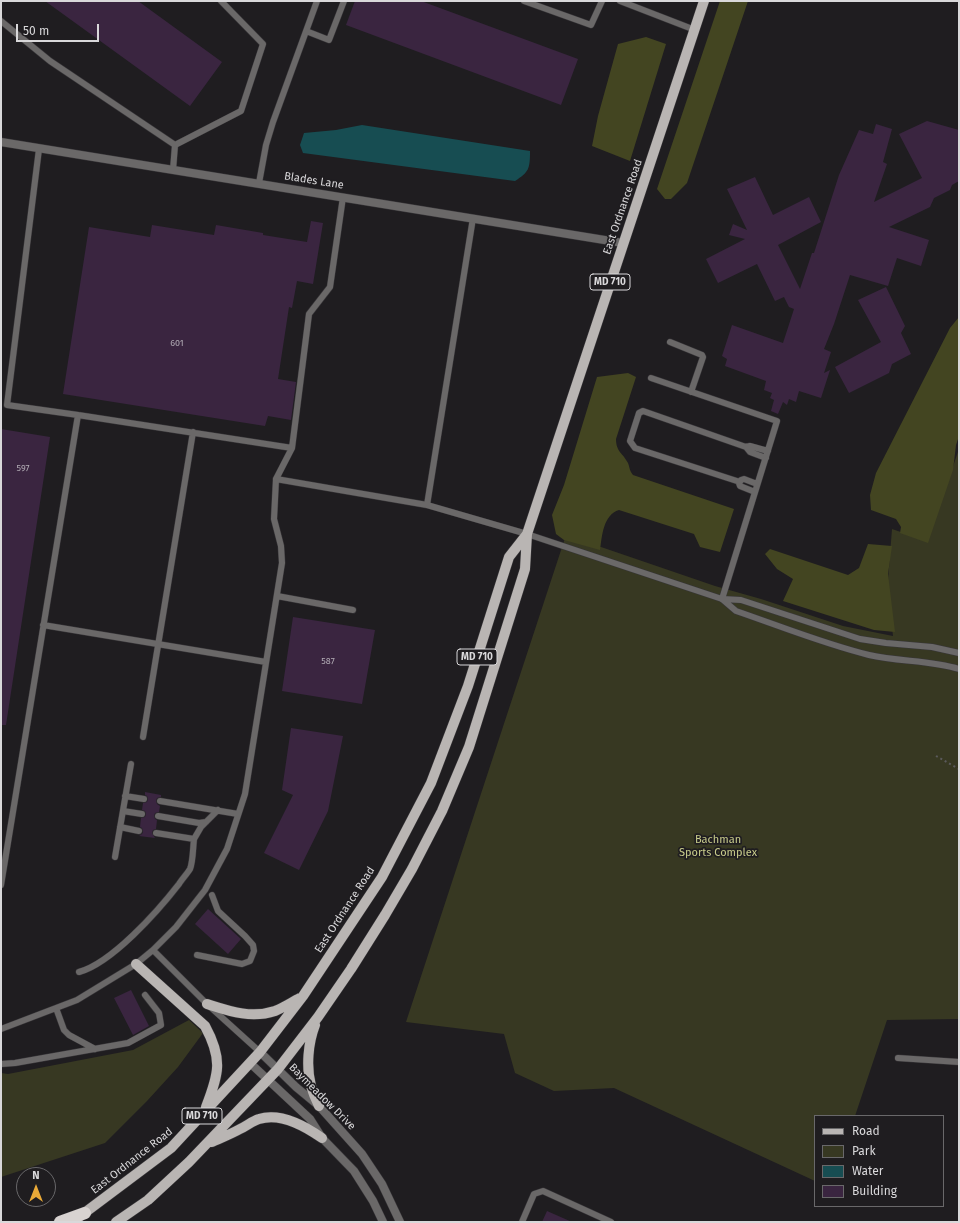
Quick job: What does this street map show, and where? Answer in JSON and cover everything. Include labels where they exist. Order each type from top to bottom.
[{"type":"highway","points":[[60,1222],[85,1213]]},
{"type":"main road","name":"East Ordnance Road","points":[[116,1222],[148,1200],[208,1143],[278,1069],[318,1017],[352,969],[385,916],[412,869],[450,791],[469,747],[525,569],[527,534],[704,1]]},
{"type":"main road","name":"East Ordnance Road","points":[[71,1222],[171,1148],[260,1052],[304,996],[382,877],[432,783],[468,686],[509,557],[527,534]]},
{"type":"main road","points":[[136,964],[205,1026],[211,1037],[216,1050],[218,1063],[217,1075],[213,1091],[204,1113]]},
{"type":"main road","points":[[207,1004],[233,1013],[247,1015],[261,1014],[275,1011],[304,996]]},
{"type":"main road","points":[[318,1017],[309,1047],[309,1066],[311,1085],[319,1106]]},
{"type":"main road","points":[[208,1143],[255,1121],[268,1117],[288,1120],[301,1124],[322,1138]]},
{"type":"street","name":"Blades Lane","points":[[1,142],[623,243]]},
{"type":"street","name":"Baymeadow Drive","points":[[260,1052],[296,1087],[319,1106],[362,1154],[382,1184],[400,1222]]},
{"type":"street","points":[[250,1063],[310,1118],[322,1138],[354,1171],[373,1200],[383,1222]]},
{"type":"lane","points":[[175,145],[241,111],[263,44],[221,1]]},
{"type":"lane","points":[[259,184],[266,145],[273,122],[317,1]]},
{"type":"lane","points":[[306,31],[329,40],[344,1]]},
{"type":"lane","points":[[524,1],[591,25],[602,1]]},
{"type":"lane","points":[[620,1],[695,30]]},
{"type":"lane","points":[[1,20],[50,61],[175,145]]},
{"type":"lane","points":[[173,170],[175,145]]},
{"type":"lane","points":[[39,149],[4,405],[78,414],[292,448]]},
{"type":"lane","points":[[1,1029],[77,1000],[136,964],[153,950],[176,927],[205,890],[227,849],[245,794],[282,563],[281,546],[274,519],[276,479],[292,448],[309,314],[330,287],[343,197]]},
{"type":"lane","points":[[428,505],[473,218]]},
{"type":"lane","points":[[670,342],[702,355],[703,357],[691,392]]},
{"type":"lane","points":[[650,378],[777,421],[722,599]]},
{"type":"lane","points":[[757,484],[744,479],[740,482],[635,448],[630,441],[638,413],[643,411],[746,447],[750,446],[768,451]]},
{"type":"lane","points":[[1,885],[78,414]]},
{"type":"lane","points":[[143,737],[193,432]]},
{"type":"lane","points":[[746,447],[750,452],[766,458]]},
{"type":"lane","points":[[276,479],[428,505],[527,534],[722,599],[741,600],[860,640],[932,647],[959,653]]},
{"type":"lane","points":[[740,482],[740,486],[755,492]]},
{"type":"lane","points":[[276,596],[354,610]]},
{"type":"lane","points":[[722,599],[736,611],[853,651],[882,658],[939,663],[959,669]]},
{"type":"lane","points":[[43,625],[266,662]]},
{"type":"lane","points":[[115,856],[131,764]]},
{"type":"lane","points":[[125,796],[144,799]]},
{"type":"lane","points":[[160,801],[238,814]]},
{"type":"lane","points":[[79,972],[89,970],[113,953],[140,928],[166,900],[190,869],[194,839],[201,827],[218,810]]},
{"type":"lane","points":[[123,811],[142,814]]},
{"type":"lane","points":[[158,816],[199,823],[206,822]]},
{"type":"lane","points":[[120,827],[139,830]]},
{"type":"lane","points":[[156,833],[194,839]]},
{"type":"lane","points":[[197,955],[242,964],[250,961],[254,951],[253,945],[245,936],[218,911],[212,895]]},
{"type":"lane","points":[[153,950],[207,1004],[260,1052]]},
{"type":"lane","points":[[1,1064],[15,1063],[128,1043],[161,1025],[159,1013],[145,996]]},
{"type":"lane","points":[[56,1008],[64,1030],[95,1048]]},
{"type":"lane","points":[[898,1058],[959,1062]]},
{"type":"lane","points":[[522,1222],[534,1194],[543,1191],[611,1222]]},
{"type":"path","points":[[936,756],[959,768]]},
{"type":"green space","points":[[720,1],[748,1],[687,183],[671,199],[665,199],[657,189]]},
{"type":"green space","points":[[646,37],[666,44],[630,161],[592,146],[598,116],[618,44]]},
{"type":"green space","points":[[959,317],[959,436],[956,445],[953,470],[928,543],[900,533],[901,527],[896,519],[871,510],[870,495],[876,473],[950,328]]},
{"type":"green space","points":[[628,373],[636,377],[616,439],[618,450],[628,463],[633,475],[734,509],[720,552],[700,547],[694,534],[619,510],[610,516],[606,521],[600,550],[564,540],[556,534],[552,515],[564,485],[597,377]]},
{"type":"green space","name":"Bachman Sports Complex","points":[[959,449],[959,1019],[887,1020],[855,1115],[814,1115],[814,1181],[614,1088],[554,1091],[515,1073],[504,1034],[406,1022],[566,535],[715,586],[761,599],[843,626],[893,636],[888,594],[892,529],[927,541]]},
{"type":"green space","points":[[868,544],[892,546],[888,574],[895,632],[874,630],[783,601],[793,579],[777,569],[765,554],[770,549],[848,575],[859,568]]},
{"type":"green space","points":[[189,1020],[203,1033],[178,1067],[105,1143],[32,1167],[16,1167],[16,1172],[1,1177],[1,1073],[8,1074],[133,1050]]},
{"type":"water","points":[[362,125],[530,151],[530,162],[526,172],[515,181],[303,153],[300,145],[304,133],[336,130]]},
{"type":"building","points":[[45,1],[138,1],[222,62],[190,106]]},
{"type":"building","points":[[355,1],[421,1],[578,59],[561,105],[346,25]]},
{"type":"building","points":[[927,121],[959,130],[959,181],[952,185],[950,190],[934,198],[930,207],[889,227],[929,240],[921,266],[897,258],[888,286],[850,275],[824,349],[831,352],[824,373],[830,370],[821,398],[799,391],[796,402],[789,399],[787,405],[783,402],[778,414],[771,411],[774,400],[770,398],[772,393],[764,390],[766,381],[725,366],[727,359],[722,356],[732,325],[783,343],[794,309],[789,307],[784,297],[775,301],[757,264],[718,283],[706,259],[745,239],[729,235],[733,224],[747,230],[727,189],[755,177],[773,215],[809,197],[821,222],[778,245],[800,289],[812,253],[814,253],[839,175],[859,130],[873,134],[876,124],[892,129],[883,162],[887,164],[874,202],[922,178],[899,134]]},
{"type":"building","points":[[311,221],[323,223],[313,284],[297,281],[292,308],[289,307],[278,379],[296,382],[291,420],[268,416],[265,426],[63,394],[89,227],[150,237],[152,225],[214,235],[216,225],[307,242]]},
{"type":"building","points":[[886,287],[905,326],[901,333],[911,354],[892,364],[889,373],[849,393],[835,367],[881,342],[858,300]]},
{"type":"building","points":[[1,429],[50,437],[6,725],[1,725]]},
{"type":"building","points":[[293,617],[375,630],[362,704],[282,691]]},
{"type":"building","points":[[291,728],[343,736],[328,811],[299,870],[264,853],[293,795],[282,790]]},
{"type":"building","points":[[145,792],[161,795],[161,797],[157,798],[156,801],[160,806],[159,812],[155,813],[154,816],[157,820],[156,829],[153,830],[152,833],[155,838],[139,836],[143,832],[142,828],[140,827],[141,818],[145,817],[146,814],[145,811],[142,810],[143,803],[147,802],[148,799]]},
{"type":"building","points":[[208,909],[241,939],[228,954],[195,924]]},
{"type":"building","points":[[131,990],[149,1026],[133,1035],[114,998]]},
{"type":"building","points":[[547,1211],[572,1222],[542,1222]]}]
